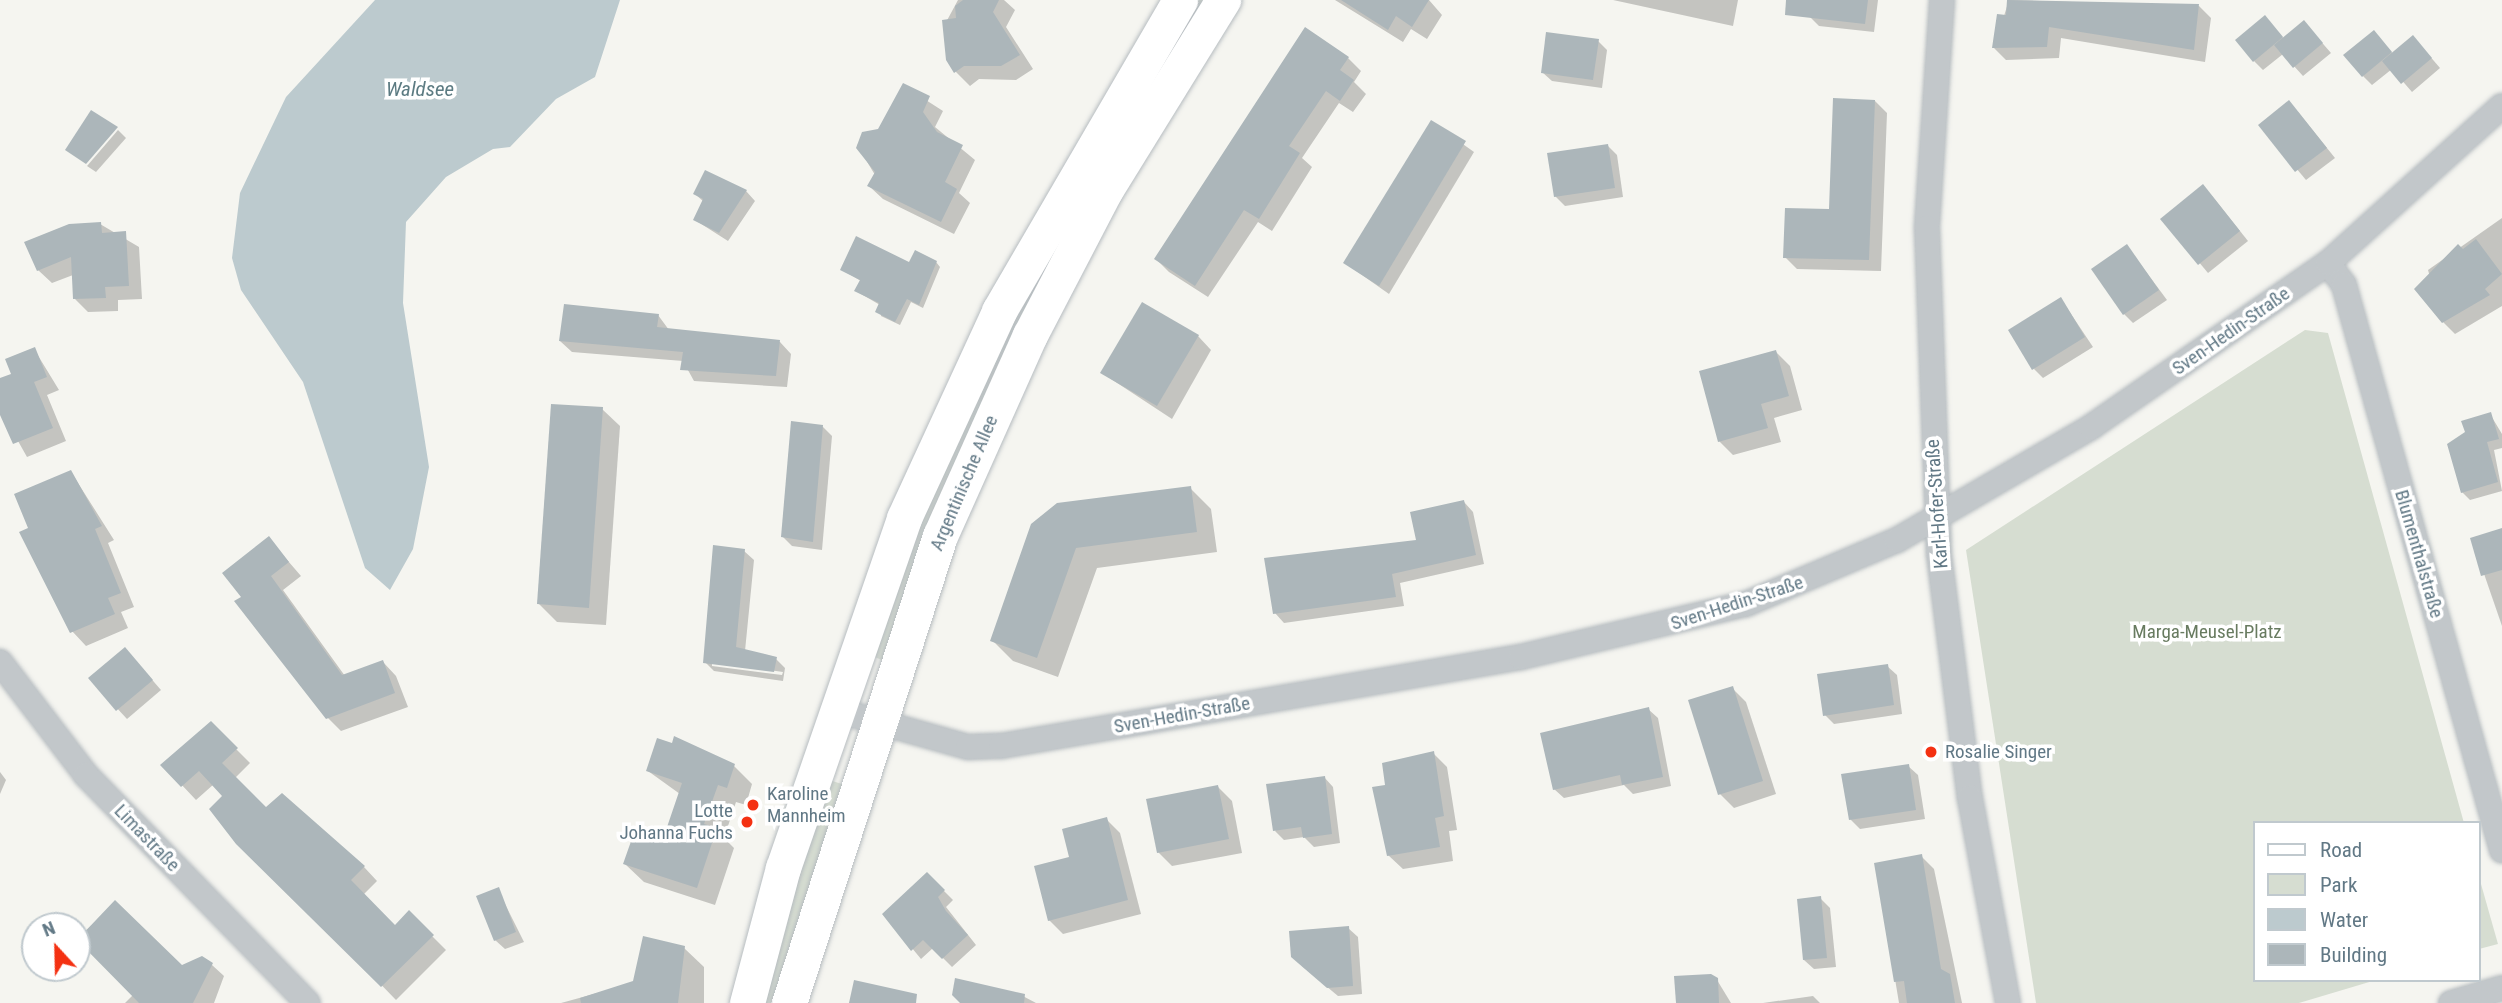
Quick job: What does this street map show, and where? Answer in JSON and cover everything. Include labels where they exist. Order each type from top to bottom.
[{"type":"main road","name":"Argentinische Allee","points":[[747,1003],[783,867],[904,518],[999,311],[1180,0]]},
{"type":"main road","name":"Argentinische Allee","points":[[789,1003],[876,722],[940,536],[1030,335],[1105,191],[1223,0]]},
{"type":"street","name":"Karl-Hofer-Straße","points":[[1942,0],[1927,228],[1937,518],[1970,798],[2008,1003]]},
{"type":"street","name":"Sven-Hedin-Straße","points":[[836,710],[968,747],[1001,747],[1521,657],[1746,604],[1937,518],[2091,427],[2328,263],[2502,106]]},
{"type":"street","name":"Blumenthalstraße","points":[[2328,263],[2344,285],[2502,850]]},
{"type":"street","name":"Limastraße","points":[[0,662],[86,775],[308,1003]]},
{"type":"street","points":[[2451,1003],[2502,988]]},
{"type":"green space","points":[[1197,0],[1203,0],[998,364],[927,527],[884,661],[868,654],[918,524],[1019,307]]},
{"type":"green space","name":"Marga-Meusel-Platz","points":[[2305,330],[2328,333],[2463,821],[2254,821],[2254,982],[2369,982],[2299,1003],[2036,1003],[1966,550]]},
{"type":"green space","points":[[826,779],[845,785],[775,1003],[757,1003]]},
{"type":"green space","points":[[2481,884],[2498,944],[2481,948]]},
{"type":"water","name":"Waldsee","points":[[375,0],[620,0],[595,77],[556,99],[510,147],[493,149],[446,177],[406,222],[403,303],[429,467],[413,549],[390,590],[365,568],[303,382],[241,290],[232,258],[240,193],[286,97]]},
{"type":"building","points":[[963,0],[999,0],[993,12],[1020,55],[1001,66],[964,66],[954,73],[946,60],[942,20],[956,18],[955,6]]},
{"type":"building","points":[[1341,0],[1429,0],[1412,27],[1396,16],[1388,30]]},
{"type":"building","points":[[1786,0],[1868,0],[1865,24],[1785,15]]},
{"type":"building","points":[[2007,0],[2199,4],[2194,50],[2049,27],[2047,47],[1992,48],[1997,14],[2006,15]]},
{"type":"building","points":[[2265,15],[2283,37],[2253,62],[2235,40]]},
{"type":"building","points":[[2304,20],[2323,43],[2293,68],[2274,45]]},
{"type":"building","points":[[1305,27],[1349,57],[1340,70],[1354,80],[1340,101],[1326,91],[1289,146],[1300,153],[1259,219],[1244,210],[1195,286],[1154,259]]},
{"type":"building","points":[[2374,30],[2392,52],[2362,77],[2343,55]]},
{"type":"building","points":[[1546,32],[1599,39],[1593,80],[1541,73]]},
{"type":"building","points":[[2413,35],[2432,58],[2401,84],[2382,61]]},
{"type":"building","points":[[903,83],[930,96],[923,112],[937,132],[963,145],[945,182],[957,189],[941,222],[867,186],[875,172],[856,148],[862,132],[878,129]]},
{"type":"building","points":[[1833,98],[1875,100],[1869,260],[1783,258],[1785,208],[1829,209]]},
{"type":"building","points":[[2289,100],[2327,148],[2295,172],[2258,125]]},
{"type":"building","points":[[91,110],[118,127],[86,164],[65,150]]},
{"type":"building","points":[[1431,120],[1466,141],[1379,286],[1343,263]]},
{"type":"building","points":[[1608,144],[1615,188],[1554,197],[1547,153]]},
{"type":"building","points":[[705,170],[747,190],[719,233],[693,220],[703,199],[693,194]]},
{"type":"building","points":[[2203,184],[2240,231],[2198,265],[2160,219]]},
{"type":"building","points":[[101,222],[102,233],[126,231],[129,286],[105,287],[106,298],[73,299],[71,257],[37,271],[24,242],[69,224]]},
{"type":"building","points":[[856,236],[909,262],[915,250],[937,261],[919,305],[907,299],[895,322],[875,312],[879,303],[854,291],[860,280],[840,270]]},
{"type":"building","points":[[2476,239],[2502,274],[2485,289],[2490,295],[2442,323],[2414,289],[2458,244],[2463,249]]},
{"type":"building","points":[[2127,244],[2159,290],[2123,315],[2091,269]]},
{"type":"building","points":[[2061,297],[2085,337],[2032,370],[2008,330]]},
{"type":"building","points":[[1142,302],[1199,335],[1157,406],[1100,373]]},
{"type":"building","points":[[564,304],[659,314],[657,327],[780,340],[776,376],[680,370],[683,352],[559,341]]},
{"type":"building","points":[[35,347],[47,377],[34,382],[53,428],[13,444],[0,415],[0,378],[11,374],[5,359]]},
{"type":"building","points":[[1776,350],[1789,396],[1761,404],[1768,428],[1718,442],[1699,371]]},
{"type":"building","points":[[551,404],[603,407],[589,608],[537,604]]},
{"type":"building","points":[[2491,412],[2499,439],[2487,442],[2498,482],[2461,493],[2447,444],[2465,432],[2461,421]]},
{"type":"building","points":[[791,421],[823,425],[813,542],[781,537]]},
{"type":"building","points":[[71,470],[102,526],[95,529],[121,593],[108,598],[115,614],[70,633],[19,532],[28,528],[14,494]]},
{"type":"building","points":[[1191,486],[1197,532],[1076,548],[1037,658],[990,641],[1031,524],[1057,503]]},
{"type":"building","points":[[1464,500],[1476,555],[1392,574],[1396,597],[1273,614],[1264,558],[1416,540],[1410,512]]},
{"type":"building","points":[[2502,528],[2502,570],[2481,576],[2470,538]]},
{"type":"building","points":[[269,536],[289,562],[271,576],[342,675],[383,660],[395,693],[326,719],[234,601],[241,597],[222,573]]},
{"type":"building","points":[[713,545],[745,549],[736,647],[777,657],[774,672],[703,663]]},
{"type":"building","points":[[125,647],[153,680],[116,711],[88,678]]},
{"type":"building","points":[[1888,664],[1894,705],[1823,716],[1817,674]]},
{"type":"building","points":[[1733,686],[1763,781],[1718,795],[1688,700]]},
{"type":"building","points":[[1649,707],[1663,777],[1622,785],[1620,775],[1553,790],[1540,733]]},
{"type":"building","points":[[211,721],[238,748],[222,763],[266,807],[282,793],[365,866],[351,880],[395,925],[409,910],[434,935],[381,987],[236,844],[209,809],[222,796],[199,771],[181,787],[160,765]]},
{"type":"building","points":[[674,736],[735,764],[727,788],[718,785],[704,824],[717,828],[697,888],[623,864],[635,830],[650,835],[653,826],[666,830],[682,783],[646,771],[657,738],[672,743]]},
{"type":"building","points":[[1434,751],[1444,816],[1435,818],[1440,847],[1387,856],[1372,787],[1385,785],[1382,763]]},
{"type":"building","points":[[1909,764],[1916,810],[1849,820],[1841,774]]},
{"type":"building","points":[[1325,776],[1332,834],[1303,838],[1301,827],[1273,831],[1266,784]]},
{"type":"building","points":[[1218,785],[1229,839],[1157,853],[1146,799]]},
{"type":"building","points":[[1107,817],[1128,900],[1048,921],[1034,866],[1069,857],[1062,829]]},
{"type":"building","points":[[1922,854],[1941,969],[1950,974],[1955,1003],[1907,1003],[1904,981],[1894,982],[1874,863]]},
{"type":"building","points":[[927,872],[945,890],[938,897],[946,911],[968,935],[942,959],[923,940],[911,951],[882,914]]},
{"type":"building","points":[[499,887],[516,932],[494,941],[476,896]]},
{"type":"building","points":[[1821,896],[1827,958],[1803,960],[1797,899]]},
{"type":"building","points":[[115,900],[182,965],[202,956],[213,963],[193,1003],[139,1003],[91,954],[91,925]]},
{"type":"building","points":[[1349,926],[1353,986],[1327,988],[1291,957],[1289,931]]},
{"type":"building","points":[[643,936],[685,946],[678,1003],[581,1003],[580,998],[633,981]]},
{"type":"building","points":[[1711,974],[1718,978],[1719,1003],[1676,1003],[1674,976]]},
{"type":"building","points":[[955,978],[1025,994],[1024,1003],[960,1003],[952,995]]},
{"type":"building","points":[[854,980],[917,994],[916,1003],[849,1003]]},
{"type":"place","name":"Rosalie Singer","points":[[1931,752]]},
{"type":"place","name":"Karoline Mannheim","points":[[753,805]]},
{"type":"place","name":"Lotte Johanna Fuchs","points":[[747,822]]}]
